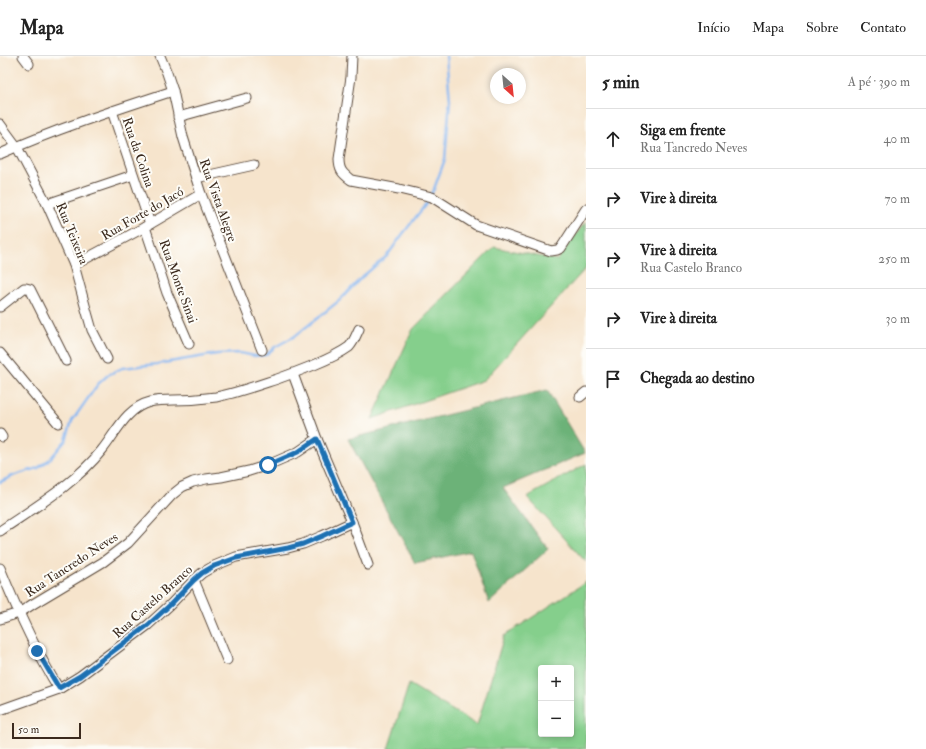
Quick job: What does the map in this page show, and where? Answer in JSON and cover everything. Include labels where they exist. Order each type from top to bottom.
[{"type":"street","points":[[23,56],[29,64]]},
{"type":"street","name":"Rua Vista Alegre","points":[[160,56],[173,91],[183,137],[201,194],[262,350]]},
{"type":"street","points":[[352,56],[351,77],[338,159],[340,170],[351,180],[432,198],[476,225],[551,251],[561,248],[586,209]]},
{"type":"street","points":[[0,154],[17,146],[112,111],[173,91]]},
{"type":"street","points":[[178,116],[247,98]]},
{"type":"street","name":"Rua da Colina","points":[[112,111],[148,225]]},
{"type":"street","name":"Rua Teixeira","points":[[0,124],[17,146],[47,204],[74,265],[92,330],[107,359]]},
{"type":"street","points":[[196,178],[254,165]]},
{"type":"street","points":[[47,204],[133,175]]},
{"type":"street","name":"Rua Forte do Jacó","points":[[74,265],[201,194]]},
{"type":"street","name":"Rua Monte Sinai","points":[[148,225],[167,293],[189,344]]},
{"type":"street","points":[[0,307],[24,288],[30,289],[66,361]]},
{"type":"street","points":[[0,531],[75,477],[102,450],[128,414],[139,406],[150,402],[218,396],[293,374],[332,358],[340,353],[350,346],[359,329]]},
{"type":"street","points":[[0,353],[58,423]]},
{"type":"street","points":[[293,374],[317,439],[352,522],[368,565]]},
{"type":"street","name":"Rua Tancredo Neves","points":[[0,619],[18,613],[103,562],[128,543],[172,495],[182,487],[193,482],[249,471],[268,465],[298,452],[317,439]]},
{"type":"street","name":"Rua Castelo Branco","points":[[0,710],[59,688],[80,676],[148,625],[194,580],[214,566],[236,558],[303,544],[352,522]]},
{"type":"street","points":[[0,568],[18,613],[37,651],[59,688]]},
{"type":"street","points":[[194,580],[227,660]]},
{"type":"green space","points":[[586,221],[586,268],[484,380],[372,419],[413,329],[494,247],[557,260]]},
{"type":"green space","points":[[547,390],[585,453],[503,488],[548,549],[489,603],[471,551],[415,563],[348,439]]},
{"type":"green space","points":[[586,464],[586,562],[527,497]]},
{"type":"green space","points":[[586,582],[586,749],[388,749],[409,684],[477,725],[504,636]]},
{"type":"waterway","points":[[0,482],[15,475],[38,468],[50,459],[66,440],[72,421],[98,384],[108,375],[122,368],[217,354],[240,353],[255,356],[266,355],[275,347],[295,336],[340,300],[362,277],[387,256],[426,204],[434,189],[445,159],[450,100],[446,56]]},
{"type":"route","points":[[37,651],[59,688],[80,676],[148,625],[194,580],[214,566],[248,555],[303,544],[352,522],[317,439],[298,452],[268,465]]}]
